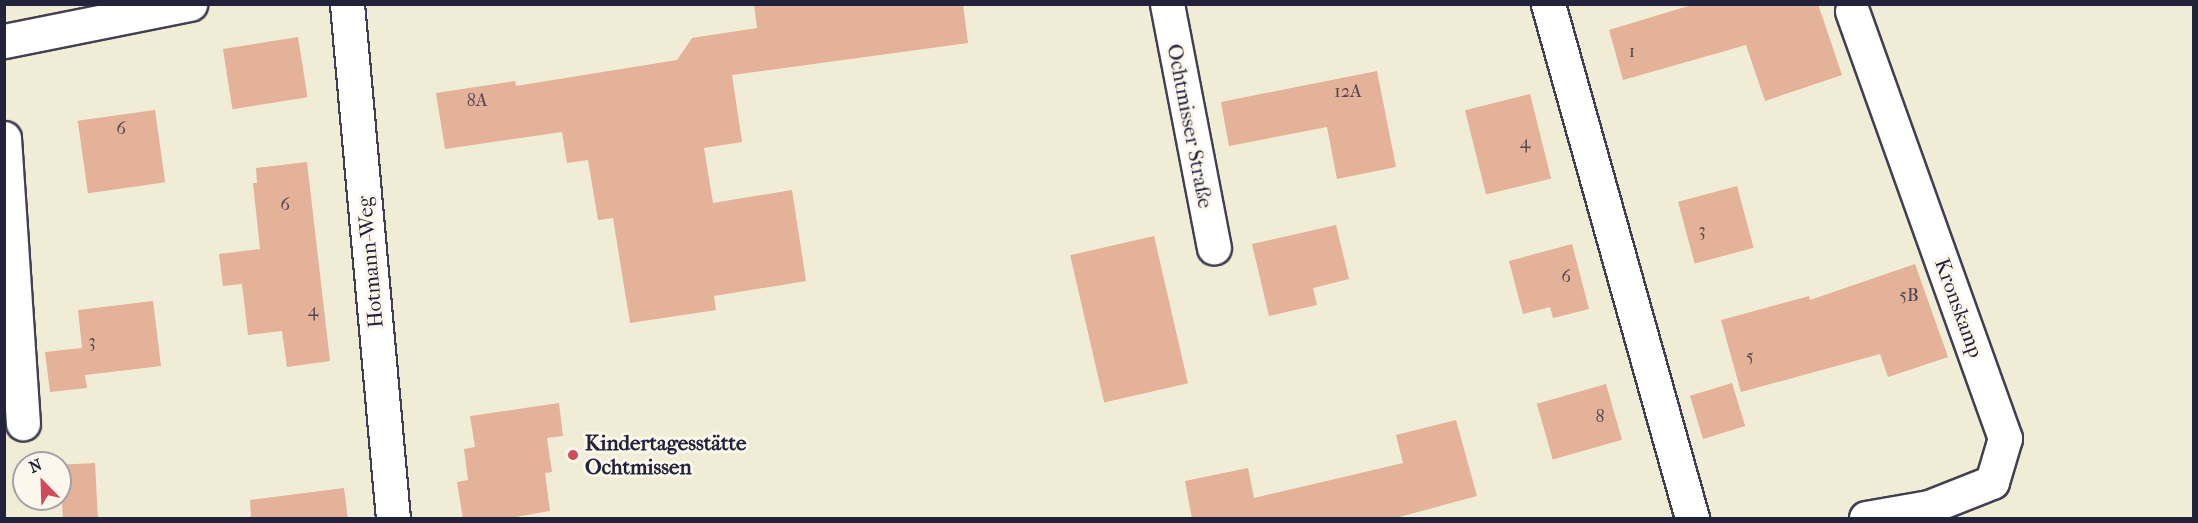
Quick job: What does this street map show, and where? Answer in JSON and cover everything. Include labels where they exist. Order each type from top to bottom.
[{"type":"street","points":[[4,41],[190,4]]},
{"type":"street","name":"Hotmann-Weg","points":[[347,4],[393,519]]},
{"type":"street","name":"Ochtmisser Straße","points":[[1167,4],[1214,248]]},
{"type":"street","points":[[1548,4],[1692,519]]},
{"type":"street","name":"Kronskamp","points":[[1852,11],[2006,438],[1992,482],[1929,507],[1866,519]]},
{"type":"street","points":[[4,138],[23,423]]},
{"type":"building","points":[[754,4],[963,4],[968,43],[732,75],[742,142],[704,148],[713,203],[792,190],[806,281],[714,296],[716,310],[630,323],[613,218],[598,220],[588,160],[567,163],[562,132],[445,149],[436,93],[515,81],[516,86],[677,60],[692,38],[757,28]]},
{"type":"building","points":[[1695,4],[1818,4],[1842,75],[1765,101],[1746,45],[1623,80],[1609,30]]},
{"type":"building","points":[[298,37],[308,97],[232,109],[223,49]]},
{"type":"building","points":[[1377,71],[1396,167],[1337,179],[1327,127],[1229,146],[1221,102]]},
{"type":"building","points":[[1530,94],[1551,178],[1486,195],[1465,110]]},
{"type":"building","points":[[155,110],[165,182],[88,193],[78,121]]},
{"type":"building","points":[[307,162],[330,361],[287,367],[282,331],[248,335],[242,284],[223,286],[219,254],[260,249],[253,183],[257,183],[256,168]]},
{"type":"building","points":[[1737,186],[1754,248],[1695,264],[1678,202]]},
{"type":"building","points":[[1336,225],[1349,279],[1313,288],[1317,305],[1269,316],[1252,244]]},
{"type":"building","points":[[1154,236],[1188,383],[1104,402],[1070,255]]},
{"type":"building","points":[[1572,244],[1589,309],[1553,318],[1550,307],[1523,314],[1509,261]]},
{"type":"building","points":[[1915,264],[1948,357],[1888,377],[1880,354],[1741,392],[1721,320],[1809,296],[1810,300]]},
{"type":"building","points":[[153,301],[161,366],[85,375],[87,388],[50,392],[45,352],[82,348],[78,310]]},
{"type":"building","points":[[1732,383],[1745,426],[1703,439],[1690,396]]},
{"type":"building","points":[[1606,384],[1622,440],[1553,460],[1537,404]]},
{"type":"building","points":[[559,403],[563,436],[547,438],[552,472],[545,473],[550,511],[503,519],[463,519],[457,482],[468,480],[464,449],[475,447],[470,416]]},
{"type":"building","points":[[1456,420],[1477,496],[1392,519],[1192,519],[1185,481],[1248,468],[1254,498],[1403,463],[1396,435]]},
{"type":"building","points":[[95,463],[98,518],[63,518],[62,511],[72,511],[72,464]]},
{"type":"building","points":[[344,488],[348,519],[251,519],[250,500]]},
{"type":"place","name":"Kindertagesstätte Ochtmissen","points":[[573,455]]}]
